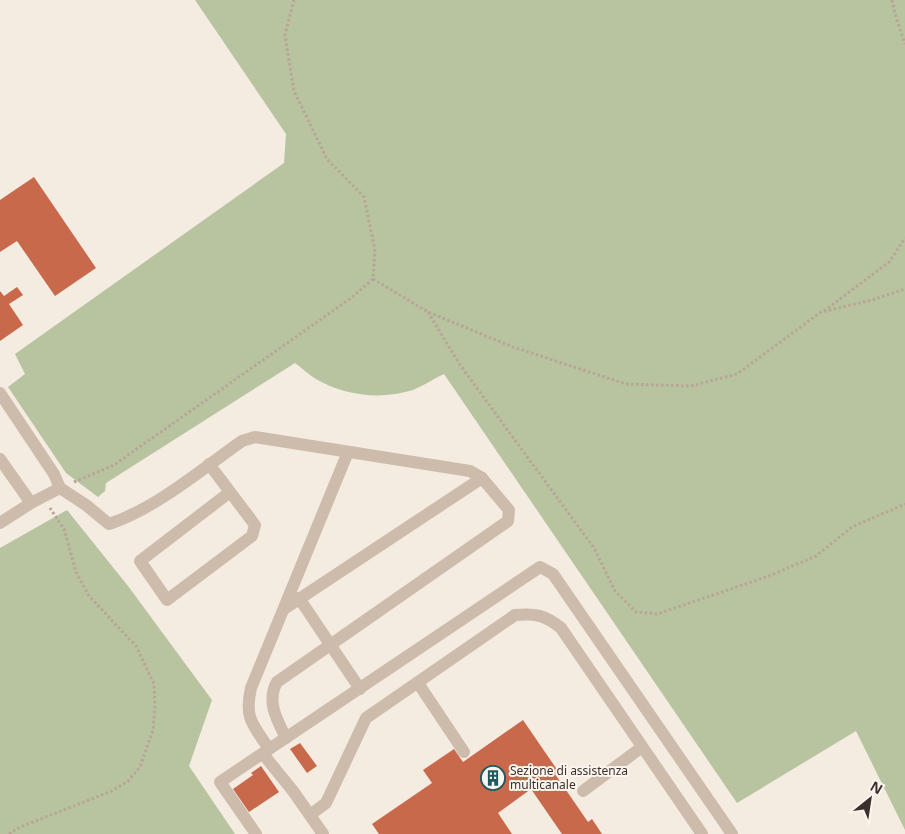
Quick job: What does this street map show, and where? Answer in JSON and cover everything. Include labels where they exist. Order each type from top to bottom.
[{"type":"street","points":[[0,393],[54,474],[60,488],[86,505],[109,524],[128,518],[242,441],[255,437],[470,471],[482,478],[509,510],[508,521],[277,682],[272,691],[274,715],[286,738]]},
{"type":"street","points":[[323,834],[266,752],[250,719],[247,704],[251,688],[348,452]]},
{"type":"street","points":[[0,459],[37,500]]},
{"type":"street","points":[[209,464],[255,525],[252,536],[167,600],[140,561],[230,492]]},
{"type":"street","points":[[284,608],[482,478]]},
{"type":"street","points":[[0,523],[60,488]]},
{"type":"street","points":[[256,834],[220,782],[540,567],[553,574],[732,834]]},
{"type":"street","points":[[299,598],[360,689]]},
{"type":"street","points":[[310,815],[326,803],[366,718],[515,615],[532,614],[549,619],[560,628],[702,834]]},
{"type":"street","points":[[418,683],[464,752]]},
{"type":"street","points":[[583,791],[642,747]]},
{"type":"path","points":[[60,488],[114,465],[351,298],[373,278],[374,250],[364,197],[327,159],[294,91],[285,36],[294,0]]},
{"type":"path","points":[[892,0],[905,44]]},
{"type":"path","points":[[373,278],[428,312],[513,347],[626,384],[691,386],[737,374],[889,262],[905,238]]},
{"type":"path","points":[[821,312],[872,300],[905,289]]},
{"type":"path","points":[[428,312],[460,365],[594,548],[615,591],[636,612],[657,614],[769,576],[816,556],[852,527],[905,504]]},
{"type":"path","points":[[9,834],[20,827],[112,791],[128,780],[140,767],[153,730],[154,684],[146,665],[136,646],[89,596],[76,572],[64,529],[37,500]]},
{"type":"green space","points":[[195,0],[905,0],[905,830],[856,731],[737,803],[444,374],[413,390],[388,395],[363,395],[327,385],[295,363],[106,483],[105,491],[98,497],[66,473],[8,387],[25,374],[15,354],[284,163],[286,134]]},
{"type":"green space","points":[[67,510],[128,586],[212,700],[189,766],[235,834],[0,834],[0,548]]},
{"type":"building","points":[[34,177],[96,268],[55,296],[17,241],[0,252],[0,200]]},
{"type":"building","points":[[17,287],[23,295],[9,304],[23,325],[0,341],[0,291],[4,296]]},
{"type":"building","name":"Sezione di assistenza multicanale","points":[[523,720],[558,771],[555,774],[588,822],[592,819],[602,834],[562,834],[531,789],[498,813],[512,834],[379,834],[372,824],[432,783],[423,770],[454,749],[463,762]]},
{"type":"building","points":[[300,743],[317,766],[307,773],[290,749]]},
{"type":"building","points":[[261,766],[279,792],[249,812],[233,789],[253,775],[251,773]]},
{"type":"place","name":"Sezione di assistenza multicanale","points":[[493,778]]}]
